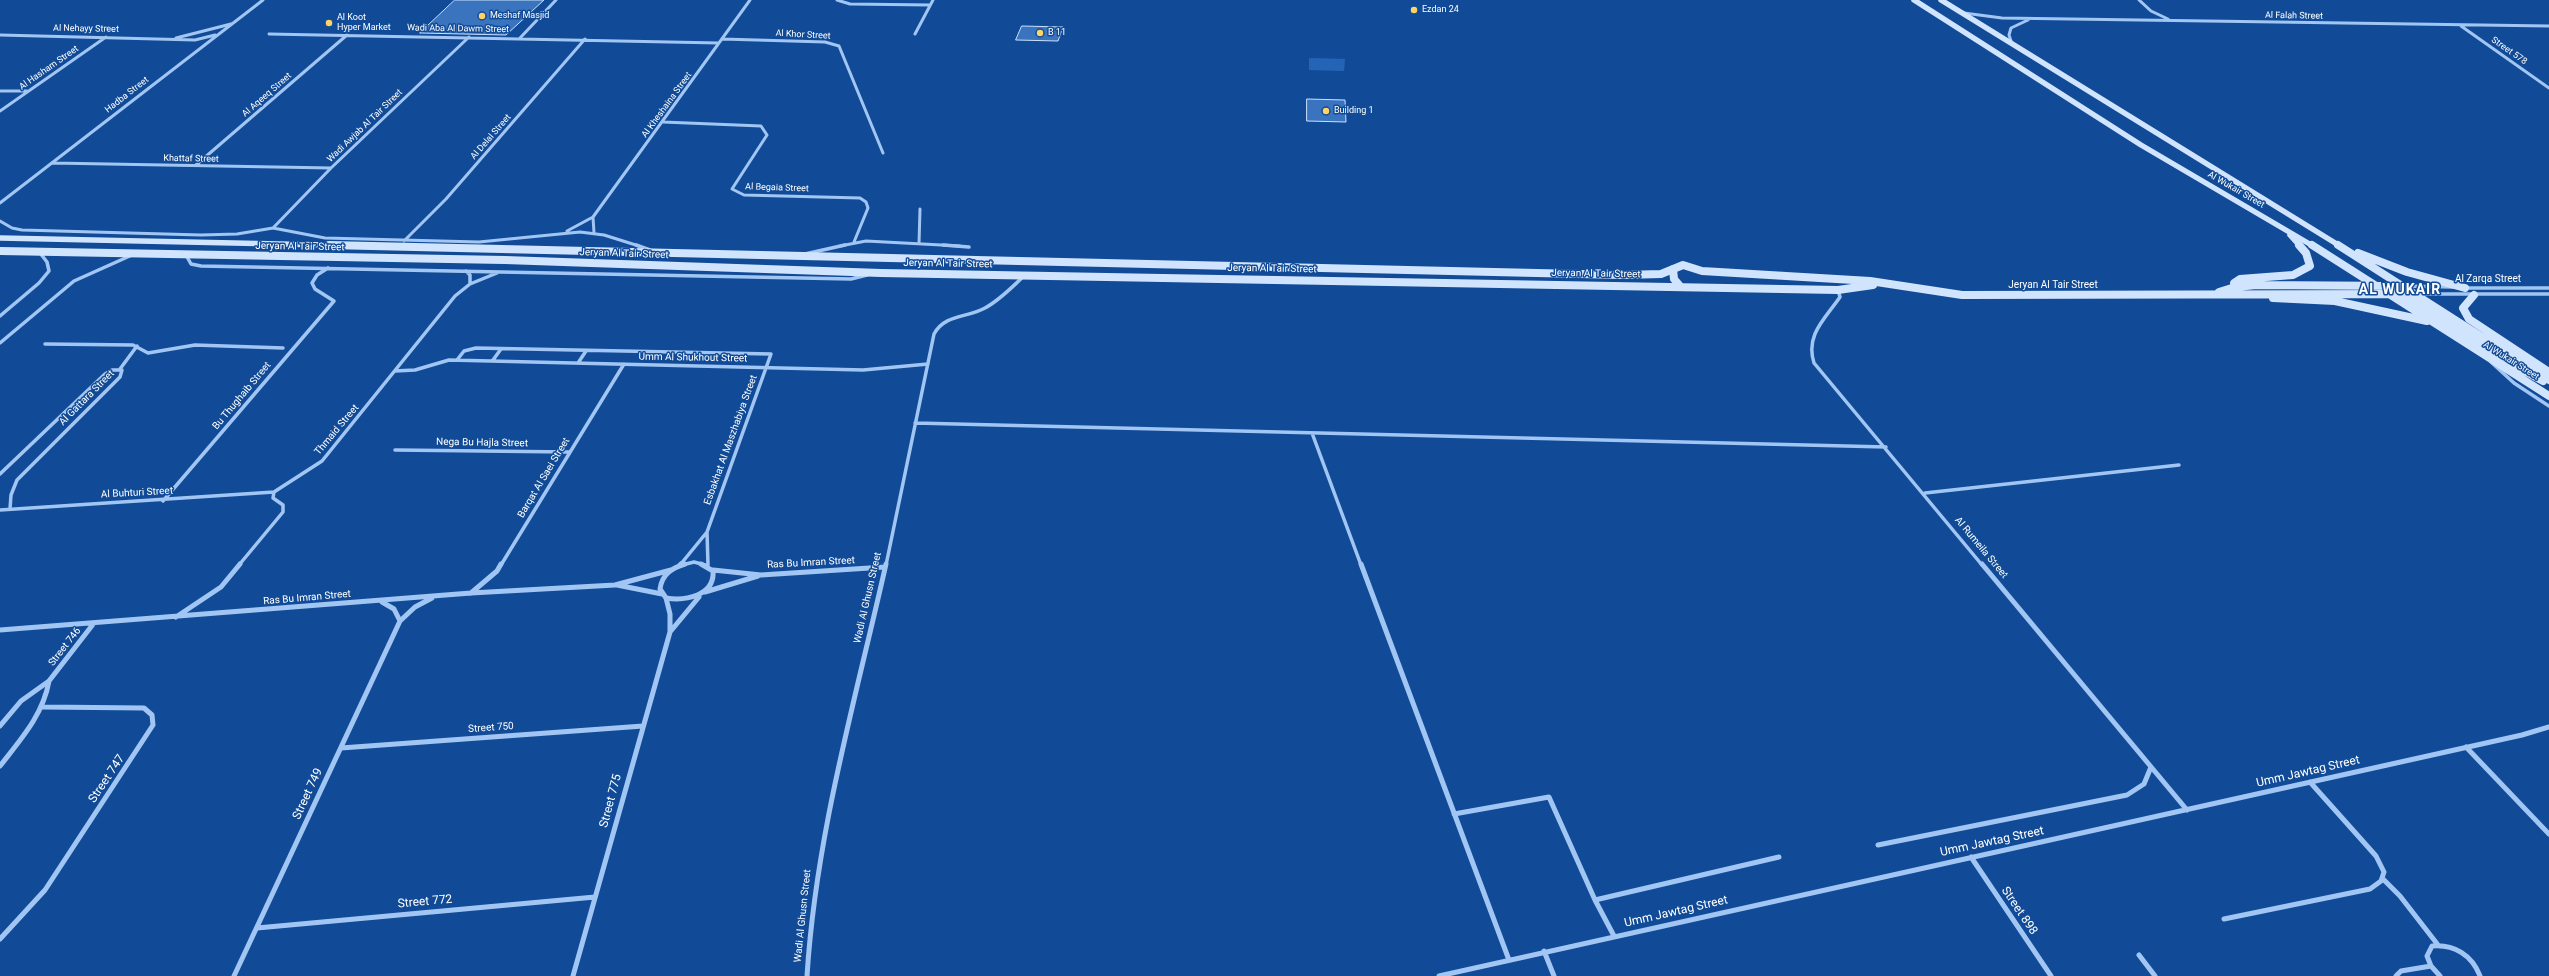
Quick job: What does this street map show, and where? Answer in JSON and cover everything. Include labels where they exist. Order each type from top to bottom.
[{"type":"street","name":"Hadba Street","points":[[0,204],[203,45],[263,0]]},
{"type":"street","points":[[520,38],[556,0]]},
{"type":"street","name":"Al Kheshaina Street","points":[[565,232],[593,217],[750,0]]},
{"type":"street","points":[[836,0],[850,4],[930,5]]},
{"type":"street","points":[[915,34],[933,0]]},
{"type":"street","name":"Al Wukair Street","points":[[1914,0],[2140,145],[2284,228],[2549,396]]},
{"type":"street","name":"Al Wukair Street","points":[[1941,0],[2340,246],[2549,380]]},
{"type":"street","points":[[2139,0],[2151,11],[2172,20]]},
{"type":"street","name":"Al Falah Street","points":[[1960,12],[1997,18],[2038,19],[2549,26]]},
{"type":"street","name":"Al Falah Street","points":[[2012,44],[2009,34],[2011,28],[2019,23],[2038,19]]},
{"type":"street","name":"Al Nehayy Street","points":[[172,39],[213,27],[232,24]]},
{"type":"street","name":"Street 578","points":[[2461,25],[2549,88]]},
{"type":"street","name":"Wadi Aba Al Dawm Street","points":[[269,34],[646,40],[719,43]]},
{"type":"street","name":"Al Nehayy Street","points":[[0,35],[106,36],[195,40],[218,35]]},
{"type":"street","name":"Al Aqeeq Street","points":[[196,166],[347,35]]},
{"type":"street","name":"Al Hasham Street","points":[[0,110],[106,36]]},
{"type":"street","name":"Wadi Awjab Al Tair Street","points":[[273,228],[331,168],[469,37]]},
{"type":"street","name":"Al Delal Street","points":[[404,241],[451,194],[585,39]]},
{"type":"street","name":"Al Khor Street","points":[[722,39],[825,42],[838,46],[847,62],[883,153]]},
{"type":"street","name":"Al Nehayy Street","points":[[195,40],[201,42],[203,45]]},
{"type":"street","points":[[0,91],[28,91]]},
{"type":"street","name":"Al Begaia Street","points":[[663,122],[751,124],[764,128],[767,134],[732,186],[732,189],[738,194],[854,197],[865,200],[868,206],[854,242]]},
{"type":"street","name":"Khattaf Street","points":[[51,163],[331,168]]},
{"type":"street","points":[[919,244],[920,209]]},
{"type":"street","points":[[593,217],[592,225],[594,233]]},
{"type":"street","name":"Jeryan Al Tair Street","points":[[0,221],[12,228],[22,230],[214,235],[273,228],[315,237],[404,241],[490,242],[565,232],[594,233],[662,254]]},
{"type":"street","points":[[2235,286],[2234,283],[2240,279],[2293,276],[2310,266],[2306,253],[2284,228]]},
{"type":"street","name":"Jeryan Al Tair Street","points":[[0,238],[1622,275],[1661,274],[1683,265],[1702,271],[1895,284],[1962,295],[2416,294]]},
{"type":"street","points":[[92,253],[108,240]]},
{"type":"street","points":[[795,256],[854,242],[880,240],[969,247]]},
{"type":"street","points":[[2340,246],[2407,272],[2465,288]]},
{"type":"street","name":"Jeryan Al Tair Street","points":[[0,251],[505,260],[871,272],[1838,290],[1895,284]]},
{"type":"street","points":[[0,316],[39,283],[49,271],[47,262],[40,252]]},
{"type":"street","points":[[0,343],[74,281],[133,254]]},
{"type":"street","points":[[186,255],[191,264],[200,266],[851,279],[871,272]]},
{"type":"street","name":"Bu Thughaib Street","points":[[163,501],[334,301],[315,289],[312,283],[317,276],[328,268]]},
{"type":"street","points":[[728,276],[733,268]]},
{"type":"street","points":[[1673,269],[1673,275],[1680,286]]},
{"type":"street","points":[[466,271],[470,275],[470,284]]},
{"type":"street","name":"Thmaid Street","points":[[274,492],[322,461],[455,296],[470,284],[503,272]]},
{"type":"street","name":"Wadi Al Ghusn Street","points":[[807,976],[811,916],[820,848],[885,567],[934,334],[939,326],[951,319],[977,312],[991,305],[1025,275]]},
{"type":"street","points":[[1824,279],[1838,290]]},
{"type":"street","name":"Jeryan Al Tair Street","points":[[2211,294],[2235,286],[2403,286]]},
{"type":"street","points":[[2375,286],[2400,294],[2504,360],[2549,383]]},
{"type":"street","name":"Al Zarqa Street","points":[[2403,286],[2549,288]]},
{"type":"street","name":"Al Rumeila Street","points":[[1838,290],[1840,298],[1811,338],[1811,357],[1817,368],[1886,447],[2187,810]]},
{"type":"street","points":[[2250,294],[2274,298],[2335,301],[2432,322]]},
{"type":"street","name":"Al Zarqa Street","points":[[2416,294],[2549,294]]},
{"type":"street","points":[[2474,295],[2467,301],[2463,308],[2469,318],[2549,372]]},
{"type":"street","points":[[45,344],[137,346],[148,353],[195,345],[283,348]]},
{"type":"street","points":[[120,369],[137,346]]},
{"type":"street","name":"Umm Al Shukhout Street","points":[[457,360],[462,353],[472,348],[772,354]]},
{"type":"street","points":[[493,360],[501,349]]},
{"type":"street","points":[[578,363],[586,351]]},
{"type":"street","name":"Esbakhat Al Maszhabiya Street","points":[[679,566],[707,532],[772,354]]},
{"type":"street","points":[[2485,355],[2514,383],[2549,406]]},
{"type":"street","name":"Umm Al Shukhout Street","points":[[395,371],[415,370],[443,360],[869,370],[928,364]]},
{"type":"street","name":"Barqat Al Saei Street","points":[[471,593],[497,571],[624,364]]},
{"type":"street","name":"Al Gattara Street","points":[[0,474],[104,374],[120,369],[123,372],[120,377],[17,480],[11,495],[10,509]]},
{"type":"street","points":[[915,423],[1886,447]]},
{"type":"street","points":[[1312,433],[1509,960]]},
{"type":"street","name":"Nega Bu Hajla Street","points":[[395,450],[569,452]]},
{"type":"street","points":[[1924,493],[2179,465]]},
{"type":"street","points":[[174,618],[221,587],[282,514],[284,507],[273,498],[274,492]]},
{"type":"street","name":"Al Buhturi Street","points":[[0,510],[163,501],[274,492]]},
{"type":"street","name":"Esbakhat Al Maszhabiya Street","points":[[707,532],[708,565]]},
{"type":"street","points":[[694,562],[708,565],[713,570],[714,581],[703,593],[681,601],[666,598],[662,594],[662,579],[671,570],[694,562]]},
{"type":"street","name":"Ras Bu Imran Street","points":[[713,570],[761,575],[885,567]]},
{"type":"street","name":"Ras Bu Imran Street","points":[[0,630],[174,618],[471,593],[615,585],[671,570]]},
{"type":"street","name":"Ras Bu Imran Street","points":[[703,593],[761,575]]},
{"type":"street","name":"Ras Bu Imran Street","points":[[615,585],[662,594]]},
{"type":"street","name":"Street 775","points":[[670,632],[703,593]]},
{"type":"street","name":"Street 749","points":[[234,976],[400,621],[416,607],[435,596]]},
{"type":"street","name":"Street 775","points":[[573,976],[670,632],[670,614],[666,598]]},
{"type":"street","points":[[381,601],[394,609],[400,621]]},
{"type":"street","name":"Street 746","points":[[0,726],[21,701],[50,681],[94,623]]},
{"type":"street","name":"Street 746","points":[[0,766],[43,707],[50,681]]},
{"type":"street","name":"Street 747","points":[[0,939],[45,890],[153,725],[154,717],[150,712],[139,707],[43,707]]},
{"type":"street","name":"Street 750","points":[[341,748],[643,726]]},
{"type":"street","name":"Umm Jawtag Street","points":[[1439,976],[1544,951],[2187,810],[2549,727]]},
{"type":"street","points":[[2466,747],[2549,834]]},
{"type":"street","points":[[1878,845],[2127,795],[2144,784],[2151,767]]},
{"type":"street","points":[[2224,919],[2370,889],[2378,886],[2383,879],[2384,870],[2380,860],[2310,782]]},
{"type":"street","points":[[1454,814],[1549,797],[1595,900],[1614,936]]},
{"type":"street","points":[[1595,900],[1779,857]]},
{"type":"street","name":"Street 898","points":[[1971,857],[2051,976]]},
{"type":"street","points":[[2383,879],[2414,912],[2438,945]]},
{"type":"street","name":"Street 772","points":[[257,928],[595,897]]},
{"type":"street","points":[[2440,976],[2431,966],[2427,956],[2428,950],[2438,945],[2451,947],[2465,954],[2478,968],[2480,976]]},
{"type":"street","points":[[1544,951],[1554,976]]},
{"type":"street","points":[[2139,955],[2155,976]]},
{"type":"street","points":[[2396,976],[2401,971],[2431,966]]},
{"type":"shaded area","points":[[1309,58],[1345,59],[1344,71],[1309,70]]},
{"type":"building","name":"Meshaf Masjid","points":[[455,0],[544,0],[506,35],[420,33]]},
{"type":"building","name":"B 11","points":[[1022,26],[1063,27],[1058,41],[1016,40]]},
{"type":"building","name":"Building 1","points":[[1307,99],[1345,100],[1346,122],[1307,121]]},
{"type":"place","name":"Ezdan 24","points":[[1414,10]]},
{"type":"place","name":"Meshaf Masjid","points":[[482,16]]},
{"type":"place","name":"Al Koot Hyper Market","points":[[329,23]]},
{"type":"place","name":"B 11","points":[[1040,33]]},
{"type":"place","name":"Building 1","points":[[1326,111]]},
{"type":"district","name":"AL WUKAIR","points":[[2400,290]]}]
